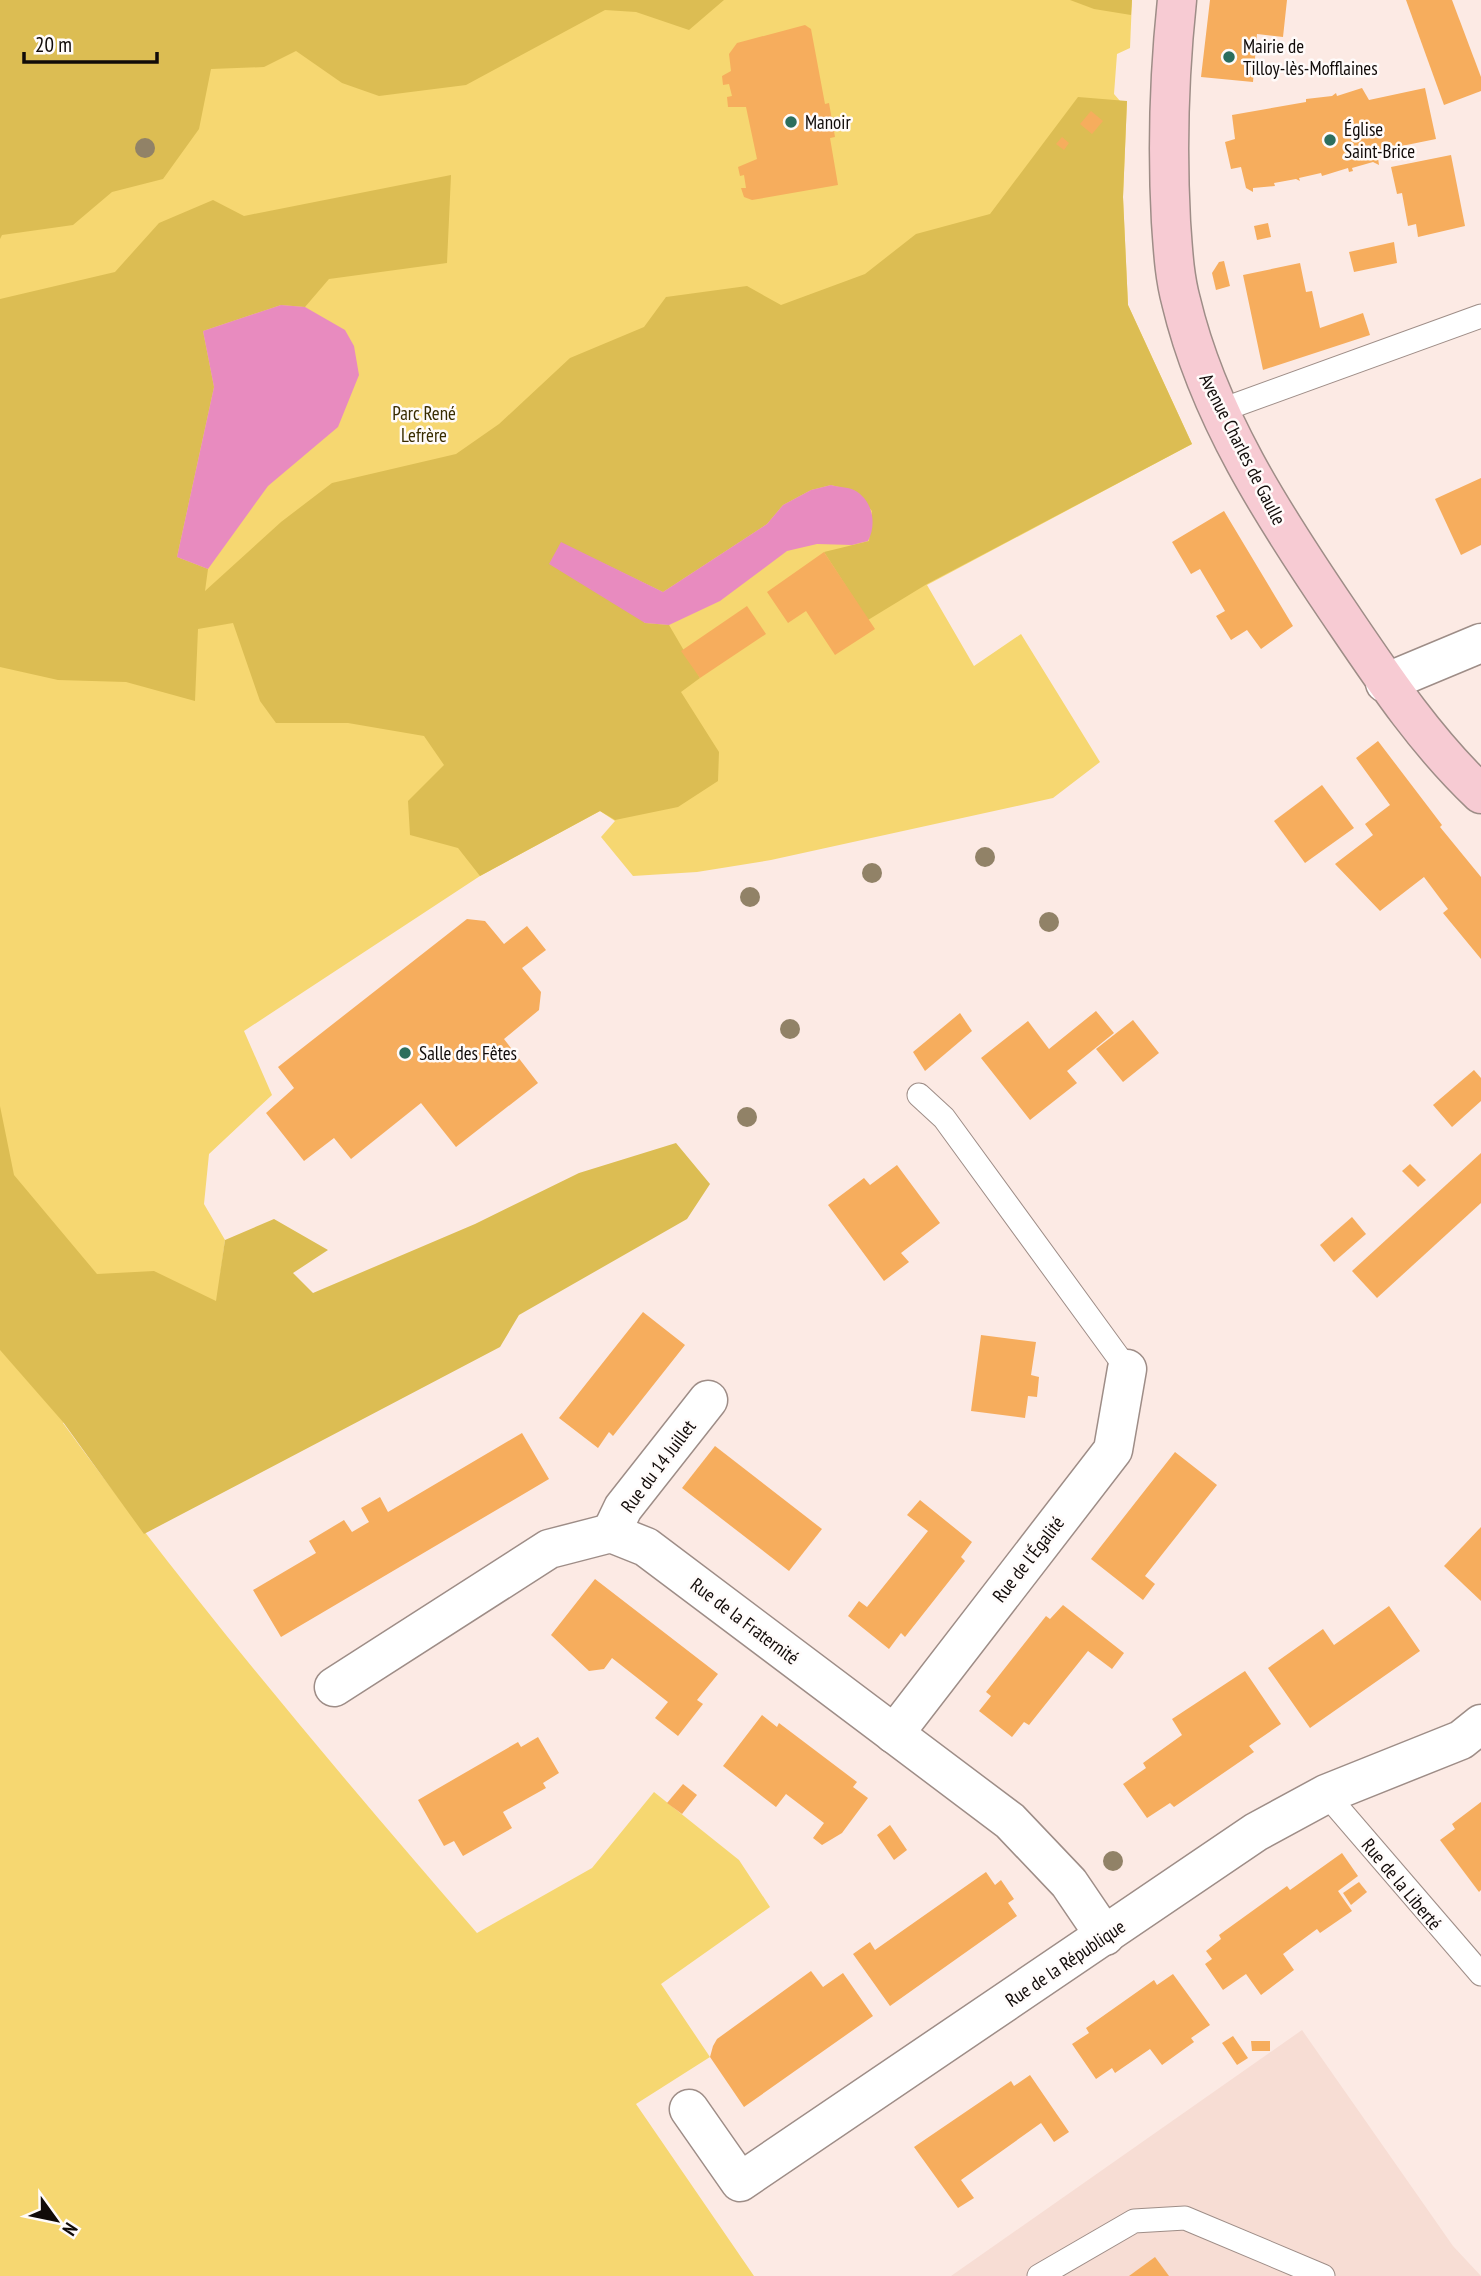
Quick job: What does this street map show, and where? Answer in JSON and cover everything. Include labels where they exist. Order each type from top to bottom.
[{"type":"street","name":"Avenue Charles de Gaulle","points":[[1177,0],[1167,132],[1173,262],[1199,364],[1219,411],[1272,510],[1385,683],[1448,763],[1481,794]]},
{"type":"street","points":[[1385,683],[1481,643]]},
{"type":"street","name":"Rue de l'Égalité","points":[[894,1734],[1113,1450],[1127,1369]]},
{"type":"street","name":"Rue du 14 Juillet","points":[[611,1533],[624,1508],[708,1400]]},
{"type":"street","points":[[334,1687],[549,1549],[611,1533]]},
{"type":"street","name":"Rue de la Fraternité","points":[[611,1533],[646,1547],[1010,1821],[1069,1884],[1105,1936]]},
{"type":"street","name":"Rue de la République","points":[[689,2109],[740,2182],[1256,1832],[1326,1794],[1461,1740],[1481,1724]]},
{"type":"lane","points":[[1219,411],[1481,316]]},
{"type":"lane","points":[[919,1095],[944,1118],[1127,1369]]},
{"type":"lane","name":"Rue de la Liberté","points":[[1326,1794],[1481,1973]]},
{"type":"lane","points":[[1040,2276],[1135,2221],[1185,2218],[1324,2276]]},
{"type":"shaded area","points":[[0,0],[724,0],[689,30],[636,12],[605,10],[466,85],[379,96],[342,83],[296,51],[264,67],[211,69],[199,129],[163,179],[112,192],[73,225],[2,235],[0,239]]},
{"type":"shaded area","points":[[1070,0],[1132,0],[1131,15],[1094,9]]},
{"type":"shaded area","points":[[1078,97],[1127,101],[1123,197],[1128,305],[1192,444],[927,584],[868,620],[824,552],[869,541],[872,511],[855,491],[831,485],[811,490],[783,505],[767,524],[663,592],[561,543],[645,623],[669,625],[700,678],[681,692],[719,752],[718,781],[678,807],[615,820],[600,811],[480,876],[458,848],[410,835],[408,801],[444,765],[424,736],[348,723],[276,723],[260,701],[233,623],[198,629],[195,701],[126,682],[58,680],[0,667],[0,299],[115,272],[159,223],[213,200],[244,216],[451,175],[447,263],[329,279],[305,307],[281,305],[203,331],[214,387],[177,557],[208,569],[205,591],[281,522],[332,483],[456,454],[499,424],[570,358],[644,327],[666,297],[747,286],[781,305],[865,274],[916,234],[990,214]]},
{"type":"shaded area","points":[[281,305],[305,307],[345,330],[354,346],[359,375],[338,427],[268,486],[208,569],[177,557],[214,387],[203,331]]},
{"type":"shaded area","points":[[831,485],[854,490],[869,506],[873,520],[868,541],[852,545],[817,544],[787,551],[720,601],[669,625],[645,623],[549,564],[561,542],[663,592],[767,524],[783,505],[811,490]]},
{"type":"shaded area","points":[[0,1106],[14,1175],[97,1274],[154,1271],[216,1301],[225,1240],[274,1219],[328,1250],[293,1273],[313,1293],[475,1224],[579,1173],[676,1143],[710,1184],[687,1219],[519,1315],[500,1347],[144,1534],[63,1422],[0,1350]]},
{"type":"shaded area","points":[[1302,2030],[1453,2246],[1481,2276],[951,2276]]},
{"type":"green space","name":"Parc René Lefrère","points":[[0,0],[1132,0],[1130,48],[1117,54],[1114,94],[1120,101],[1127,101],[1123,197],[1128,305],[1192,444],[927,585],[974,666],[1021,634],[1100,762],[1053,798],[771,860],[697,872],[633,876],[601,837],[615,821],[600,811],[480,876],[244,1031],[272,1095],[209,1154],[204,1204],[225,1240],[217,1301],[63,1423],[162,1554],[265,1682],[477,1933],[592,1868],[654,1792],[739,1860],[770,1907],[661,1984],[710,2057],[636,2104],[754,2276],[0,2276]]},
{"type":"building","name":"Mairie de Tilloy-lès-Mofflaines","points":[[1210,0],[1287,0],[1283,37],[1257,34],[1253,82],[1201,77]]},
{"type":"building","points":[[1406,0],[1452,0],[1481,77],[1481,91],[1444,105]]},
{"type":"building","name":"Manoir","points":[[805,25],[811,29],[825,104],[829,103],[835,137],[830,138],[838,185],[752,200],[744,197],[741,188],[746,188],[744,175],[740,176],[738,167],[757,159],[746,107],[728,107],[727,97],[732,96],[729,84],[723,85],[722,76],[731,71],[729,54],[737,43]]},
{"type":"building","name":"Église Saint-Brice","points":[[1362,88],[1369,100],[1425,88],[1436,139],[1377,151],[1379,165],[1373,162],[1352,168],[1353,171],[1349,172],[1348,168],[1322,176],[1321,173],[1299,178],[1300,181],[1296,179],[1274,183],[1275,186],[1253,188],[1253,192],[1246,188],[1241,167],[1231,169],[1225,142],[1235,139],[1232,115],[1306,102],[1306,99],[1332,96],[1336,93],[1337,96]]},
{"type":"building","points":[[1091,111],[1103,121],[1092,134],[1080,124]]},
{"type":"building","points":[[1062,137],[1069,143],[1064,150],[1056,144]]},
{"type":"building","points":[[1451,155],[1465,226],[1418,237],[1416,224],[1408,226],[1402,193],[1397,194],[1391,167]]},
{"type":"building","points":[[1268,223],[1271,237],[1257,240],[1254,226]]},
{"type":"building","points":[[1394,242],[1397,263],[1354,272],[1349,252]]},
{"type":"building","points":[[1224,261],[1230,286],[1216,290],[1212,273],[1219,262]]},
{"type":"building","points":[[1300,263],[1306,292],[1312,291],[1320,328],[1363,313],[1370,335],[1263,370],[1243,275]]},
{"type":"building","points":[[1481,478],[1481,545],[1461,555],[1435,499]]},
{"type":"building","points":[[1224,511],[1293,626],[1261,649],[1247,630],[1231,640],[1216,616],[1225,611],[1200,569],[1191,574],[1172,542]]},
{"type":"building","points":[[824,552],[875,629],[835,655],[806,611],[788,623],[767,592]]},
{"type":"building","points":[[747,606],[766,634],[700,678],[681,651]]},
{"type":"building","points":[[1378,741],[1442,825],[1440,827],[1481,877],[1481,959],[1443,913],[1448,909],[1424,877],[1380,911],[1335,864],[1373,835],[1365,824],[1390,805],[1356,758]]},
{"type":"building","points":[[1322,785],[1354,828],[1305,863],[1274,821]]},
{"type":"building","name":"Salle des Fêtes","points":[[467,919],[485,921],[504,944],[527,926],[546,950],[522,968],[541,992],[539,1010],[504,1039],[538,1083],[456,1147],[421,1103],[351,1159],[334,1138],[304,1161],[266,1113],[294,1088],[278,1067]]},
{"type":"building","points":[[1096,1011],[1114,1033],[1067,1071],[1077,1083],[1030,1120],[981,1058],[1028,1021],[1049,1049]]},
{"type":"building","points":[[960,1013],[972,1031],[925,1071],[913,1052]]},
{"type":"building","points":[[1133,1020],[1159,1053],[1123,1082],[1096,1049]]},
{"type":"building","points":[[1474,1070],[1481,1078],[1481,1101],[1452,1127],[1433,1105]]},
{"type":"building","points":[[1481,1153],[1481,1203],[1377,1298],[1352,1271]]},
{"type":"building","points":[[1410,1164],[1426,1180],[1418,1187],[1402,1171]]},
{"type":"building","points":[[897,1165],[940,1223],[901,1253],[909,1262],[884,1281],[828,1205],[864,1178],[870,1185]]},
{"type":"building","points":[[1352,1217],[1366,1234],[1334,1262],[1320,1245]]},
{"type":"building","points":[[643,1312],[685,1345],[613,1436],[609,1432],[598,1448],[559,1418]]},
{"type":"building","points":[[981,1335],[1036,1342],[1031,1375],[1039,1377],[1037,1397],[1028,1396],[1025,1418],[971,1411]]},
{"type":"building","points":[[522,1433],[549,1479],[281,1637],[253,1590],[316,1553],[309,1541],[344,1520],[352,1532],[369,1522],[361,1508],[380,1497],[388,1512]]},
{"type":"building","points":[[715,1446],[822,1529],[789,1571],[682,1488]]},
{"type":"building","points":[[1175,1452],[1217,1485],[1145,1576],[1155,1584],[1143,1600],[1091,1559]]},
{"type":"building","points":[[920,1500],[972,1542],[961,1557],[965,1561],[905,1637],[901,1633],[889,1649],[848,1616],[859,1601],[867,1607],[928,1531],[907,1515]]},
{"type":"building","points":[[1481,1527],[1481,1601],[1444,1566]]},
{"type":"building","points":[[595,1579],[718,1674],[697,1700],[703,1704],[678,1736],[655,1718],[668,1702],[612,1658],[604,1669],[589,1671],[551,1635]]},
{"type":"building","points":[[1063,1605],[1124,1653],[1112,1669],[1088,1651],[1029,1725],[1024,1722],[1012,1737],[979,1711],[991,1696],[986,1692],[1046,1616],[1050,1619]]},
{"type":"building","points":[[1389,1606],[1420,1651],[1310,1728],[1268,1668],[1323,1629],[1334,1645]]},
{"type":"building","points":[[1245,1671],[1281,1724],[1249,1746],[1254,1752],[1174,1807],[1170,1803],[1147,1818],[1123,1784],[1146,1768],[1143,1763],[1182,1735],[1172,1719]]},
{"type":"building","points":[[762,1715],[777,1727],[779,1723],[857,1782],[853,1787],[868,1798],[842,1833],[822,1845],[813,1838],[824,1823],[786,1794],[776,1807],[723,1766]]},
{"type":"building","points":[[538,1737],[559,1773],[543,1783],[546,1788],[503,1812],[512,1828],[463,1856],[454,1841],[444,1846],[418,1800],[518,1742],[521,1747]]},
{"type":"building","points":[[683,1784],[697,1795],[682,1814],[667,1803]]},
{"type":"building","points":[[1481,1802],[1479,1892],[1440,1840],[1455,1829],[1452,1824]]},
{"type":"building","points":[[890,1825],[907,1850],[894,1860],[877,1835]]},
{"type":"building","points":[[1342,1853],[1358,1876],[1338,1891],[1352,1911],[1320,1933],[1317,1929],[1283,1954],[1294,1970],[1261,1995],[1246,1974],[1223,1990],[1205,1964],[1212,1959],[1206,1951],[1221,1939],[1219,1935],[1287,1886],[1290,1890]]},
{"type":"building","points":[[986,1872],[995,1885],[1001,1880],[1014,1899],[1008,1903],[1017,1916],[890,2006],[853,1954],[870,1942],[875,1950]]},
{"type":"building","points":[[1359,1882],[1367,1892],[1351,1905],[1343,1893]]},
{"type":"building","points":[[811,1971],[823,1987],[843,1973],[873,2016],[744,2107],[710,2057],[713,2046],[717,2039]]},
{"type":"building","points":[[1173,1974],[1210,2025],[1191,2038],[1194,2042],[1162,2065],[1150,2049],[1115,2073],[1112,2068],[1096,2079],[1072,2044],[1089,2033],[1086,2028],[1154,1980],[1157,1985]]},
{"type":"building","points":[[1233,2036],[1248,2058],[1237,2065],[1222,2043]]},
{"type":"building","points":[[1251,2041],[1270,2041],[1270,2051],[1252,2051]]},
{"type":"building","points":[[1030,2075],[1069,2132],[1054,2142],[1041,2123],[961,2180],[974,2198],[958,2208],[914,2147],[1011,2081],[1014,2086]]},
{"type":"building","points":[[1155,2257],[1169,2276],[1129,2276]]},
{"type":"place","name":"Mairie de Tilloy-lès-Mofflaines","points":[[1229,57]]},
{"type":"place","name":"Manoir","points":[[791,122]]},
{"type":"place","name":"Église Saint-Brice","points":[[1330,140]]},
{"type":"place","name":"Salle des Fêtes","points":[[405,1053]]}]
